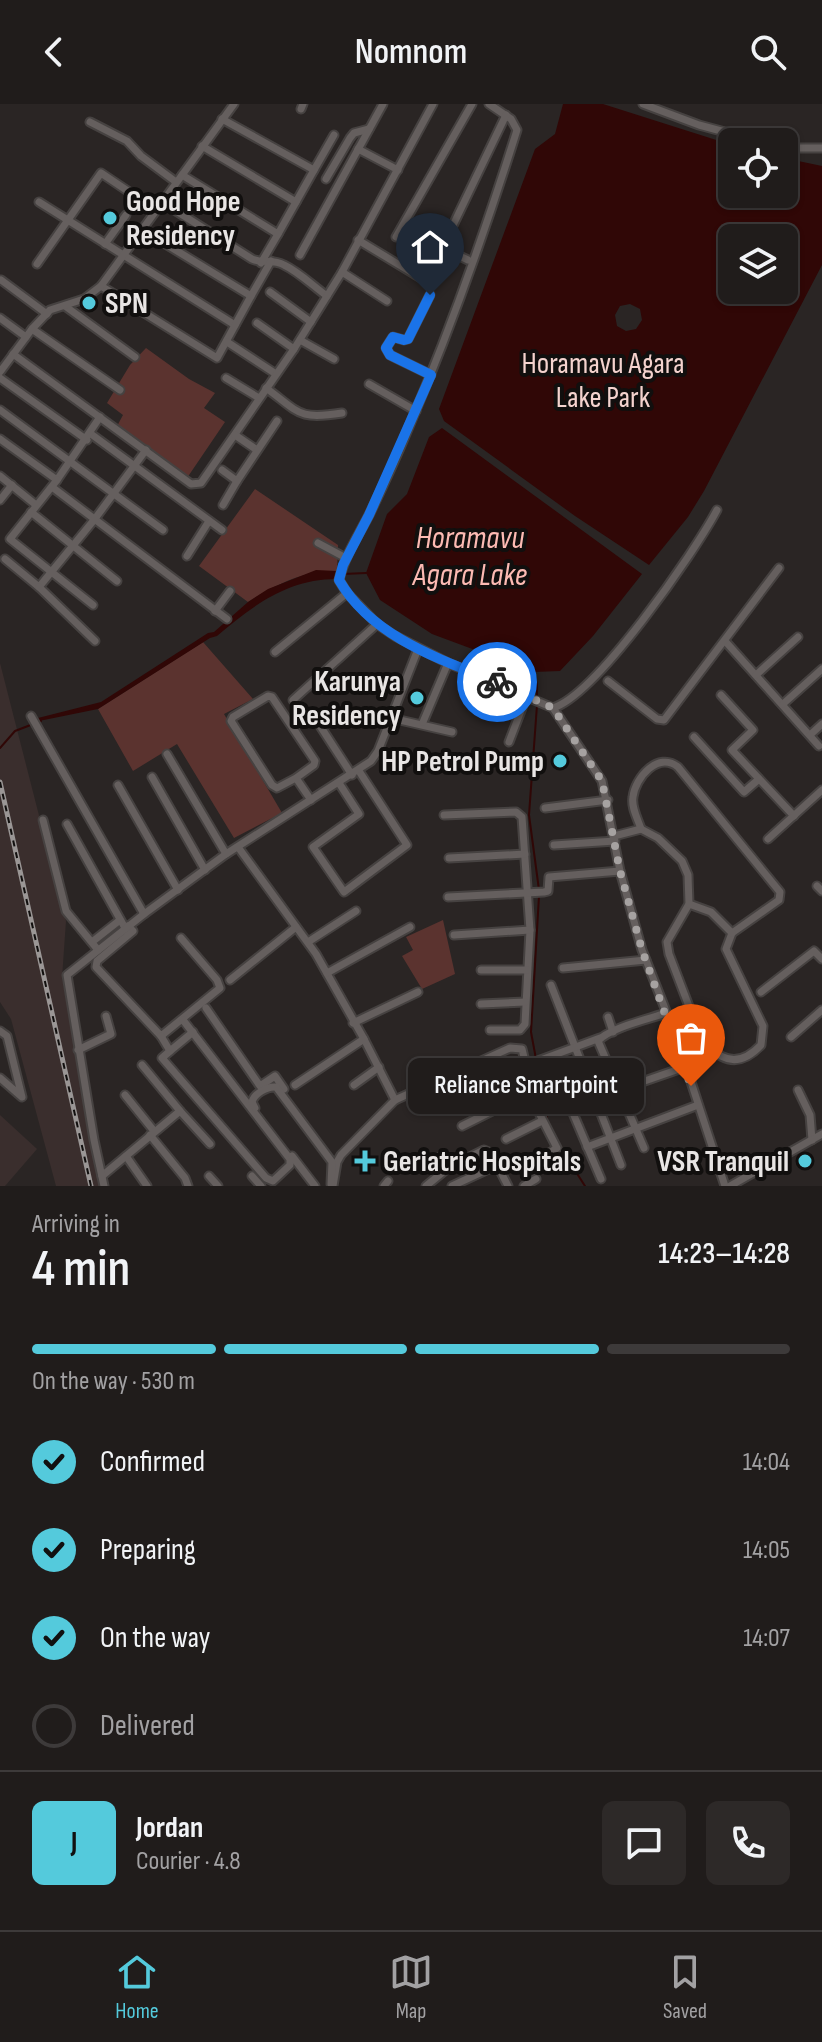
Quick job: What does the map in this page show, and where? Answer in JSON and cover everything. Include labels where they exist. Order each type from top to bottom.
[{"type":"street","points":[[0,372],[4,360],[13,354],[47,314],[84,299],[101,286],[234,104]]},
{"type":"street","points":[[300,255],[383,104]]},
{"type":"street","points":[[13,354],[191,484],[201,483],[294,349],[342,272],[433,104]]},
{"type":"street","points":[[396,237],[472,104]]},
{"type":"street","points":[[489,104],[506,115],[517,130],[478,254],[416,411],[340,576],[347,593],[377,624],[418,649],[553,708],[602,781],[620,871],[646,960],[728,1186],[822,1134]]},
{"type":"street","points":[[643,104],[718,129]]},
{"type":"street","points":[[468,260],[443,246],[506,115]]},
{"type":"street","points":[[222,119],[314,170]]},
{"type":"street","points":[[90,122],[127,141],[141,156],[179,179],[278,234]]},
{"type":"street","points":[[326,179],[354,133],[369,129]]},
{"type":"street","points":[[261,263],[334,135]]},
{"type":"street","points":[[202,146],[296,202]]},
{"type":"street","points":[[798,148],[822,148]]},
{"type":"street","points":[[358,149],[398,170]]},
{"type":"street","points":[[37,264],[101,173],[156,210]]},
{"type":"street","points":[[39,202],[235,325]]},
{"type":"street","points":[[162,202],[261,263],[271,261],[283,265],[327,296]]},
{"type":"street","points":[[105,244],[126,215]]},
{"type":"street","points":[[141,229],[251,296]]},
{"type":"street","points":[[358,240],[421,278]]},
{"type":"street","points":[[101,286],[217,358],[271,261]]},
{"type":"street","points":[[342,272],[387,301]]},
{"type":"street","points":[[1,280],[47,314]]},
{"type":"street","points":[[270,292],[311,322]]},
{"type":"street","points":[[430,295],[408,339],[393,337],[386,348],[390,355],[431,375]]},
{"type":"street","points":[[65,306],[135,357]]},
{"type":"street","points":[[0,318],[26,337]]},
{"type":"street","points":[[257,323],[294,349]]},
{"type":"street","points":[[32,329],[120,390]]},
{"type":"street","points":[[300,340],[334,359]]},
{"type":"street","points":[[227,342],[276,374]]},
{"type":"street","points":[[0,378],[133,466],[222,530]]},
{"type":"street","points":[[226,378],[259,398]]},
{"type":"street","points":[[369,384],[416,411]]},
{"type":"street","points":[[266,388],[304,416],[342,413]]},
{"type":"street","points":[[0,410],[163,530]]},
{"type":"street","points":[[93,605],[8,542],[72,462],[100,417]]},
{"type":"street","points":[[223,505],[277,421]]},
{"type":"street","points":[[235,435],[257,450]]},
{"type":"street","points":[[0,439],[94,520],[227,619]]},
{"type":"street","points":[[39,587],[146,450]]},
{"type":"street","points":[[222,470],[237,481]]},
{"type":"street","points":[[0,476],[72,545],[117,581]]},
{"type":"street","points":[[0,500],[12,485]]},
{"type":"street","points":[[553,708],[579,692],[600,672],[684,566],[717,510]]},
{"type":"street","points":[[187,556],[209,521]]},
{"type":"street","points":[[318,543],[346,558]]},
{"type":"street","points":[[5,559],[95,641]]},
{"type":"street","points":[[608,681],[657,719],[664,720],[779,568]]},
{"type":"street","points":[[215,611],[230,591]]},
{"type":"street","points":[[275,652],[347,593]]},
{"type":"street","points":[[293,700],[377,624]]},
{"type":"street","points":[[756,675],[798,637]]},
{"type":"street","points":[[725,641],[819,746]]},
{"type":"street","points":[[127,927],[226,854],[356,773],[375,757],[418,649]]},
{"type":"street","points":[[423,722],[448,663]]},
{"type":"street","points":[[783,704],[822,669]]},
{"type":"street","points":[[509,742],[527,695]]},
{"type":"street","points":[[721,695],[753,730],[732,750],[794,816]]},
{"type":"street","points":[[268,696],[272,697],[315,761],[296,778],[277,788],[272,785],[231,721],[233,717],[268,696]]},
{"type":"street","points":[[313,715],[407,845],[344,892],[313,847],[359,814],[339,783]]},
{"type":"street","points":[[31,716],[144,914]]},
{"type":"street","points":[[391,718],[452,732]]},
{"type":"street","points":[[810,735],[822,724]]},
{"type":"street","points":[[694,737],[744,792],[759,779]]},
{"type":"street","points":[[167,754],[226,854]]},
{"type":"street","points":[[659,761],[674,763],[780,892],[779,900],[732,933],[726,949],[763,1026],[761,1045],[738,1058],[725,1058],[707,1047],[695,1022],[667,942],[689,904],[688,875],[682,861],[658,838],[641,829],[632,803],[637,784],[659,761]]},
{"type":"street","points":[[152,777],[205,870]]},
{"type":"street","points":[[296,778],[311,800]]},
{"type":"street","points":[[118,785],[178,890]]},
{"type":"street","points":[[768,839],[822,790]]},
{"type":"street","points":[[545,808],[608,800]]},
{"type":"street","points":[[444,815],[520,813],[531,893],[523,1028],[490,1030]]},
{"type":"street","points":[[43,820],[66,911],[101,951]]},
{"type":"street","points":[[67,824],[120,920],[133,931],[67,975],[104,1186]]},
{"type":"street","points":[[554,845],[614,838],[641,829]]},
{"type":"street","points":[[238,847],[308,942],[395,1100]]},
{"type":"street","points":[[449,858],[525,854]]},
{"type":"street","points":[[448,897],[544,892],[548,891],[549,877],[620,871]]},
{"type":"street","points":[[689,904],[711,912],[732,933]]},
{"type":"street","points":[[308,942],[356,911]]},
{"type":"street","points":[[92,942],[120,920]]},
{"type":"street","points":[[230,980],[296,927]]},
{"type":"street","points":[[327,973],[410,927]]},
{"type":"street","points":[[454,935],[530,930]]},
{"type":"street","points":[[161,1036],[217,991],[220,984],[181,938]]},
{"type":"street","points":[[101,951],[96,967],[161,1036],[170,1051]]},
{"type":"street","points":[[761,992],[814,951],[822,959]]},
{"type":"street","points":[[563,968],[646,960]]},
{"type":"street","points":[[481,970],[527,970]]},
{"type":"street","points":[[551,985],[621,1165]]},
{"type":"street","points":[[353,1023],[418,992]]},
{"type":"street","points":[[481,1004],[525,1002]]},
{"type":"street","points":[[206,1008],[260,1086],[272,1077],[276,1078],[337,1162]]},
{"type":"street","points":[[791,1037],[822,1010]]},
{"type":"street","points":[[533,1063],[666,1013]]},
{"type":"street","points":[[78,1050],[111,1034],[106,1016]]},
{"type":"street","points":[[608,1017],[613,1032]]},
{"type":"street","points":[[183,1020],[193,1032],[290,1159],[289,1167],[273,1181],[266,1178],[162,1058],[193,1032]]},
{"type":"street","points":[[673,1030],[695,1022]]},
{"type":"street","points":[[0,1031],[7,1036],[22,1097],[0,1078]]},
{"type":"street","points":[[600,1038],[599,1048],[644,1148]]},
{"type":"street","points":[[295,1085],[364,1039]]},
{"type":"street","points":[[332,1175],[344,1151],[395,1100],[510,1048],[522,1049],[533,1063],[530,1092],[557,1148],[534,1163]]},
{"type":"street","points":[[142,1065],[210,1144]]},
{"type":"street","points":[[354,1085],[379,1067]]},
{"type":"street","points":[[636,1084],[685,1067]]},
{"type":"street","points":[[315,1186],[252,1104],[252,1099],[260,1092],[272,1086],[281,1091],[332,1162],[331,1186]]},
{"type":"street","points":[[798,1090],[810,1115],[812,1140]]},
{"type":"street","points":[[462,1126],[530,1092]]},
{"type":"street","points":[[125,1095],[188,1186]]},
{"type":"street","points":[[567,1099],[601,1179]]},
{"type":"street","points":[[587,1147],[698,1105]]},
{"type":"street","points":[[102,1176],[180,1111]]},
{"type":"street","points":[[506,1139],[542,1121]]},
{"type":"street","points":[[426,1186],[448,1168],[484,1150],[491,1153],[508,1186]]},
{"type":"street","points":[[126,1156],[147,1186]]},
{"type":"street","points":[[422,1164],[442,1156],[448,1168]]},
{"type":"street","points":[[452,1186],[497,1165]]},
{"type":"street","points":[[209,1176],[218,1186]]},
{"type":"street","points":[[252,1176],[261,1186]]},
{"type":"street","points":[[524,1186],[536,1179]]},
{"type":"shaded area","points":[[146,348],[189,379],[215,393],[204,408],[225,422],[187,478],[116,428],[123,415],[107,403],[130,365]]},
{"type":"shaded area","points":[[255,489],[338,545],[337,571],[313,573],[290,580],[248,602],[199,566]]},
{"type":"shaded area","points":[[203,642],[253,699],[224,714],[282,813],[234,838],[177,744],[133,771],[98,709]]},
{"type":"shaded area","points":[[0,663],[66,921],[62,978],[101,1186],[56,1186],[11,1019],[0,1002]]},
{"type":"shaded area","points":[[443,920],[455,974],[422,989],[402,956],[413,950],[406,937]]},
{"type":"shaded area","points":[[0,1115],[37,1149],[5,1186],[0,1186]]},
{"type":"water","name":"Horamavu Agara Lake","points":[[563,104],[603,104],[718,141],[718,208],[798,208],[798,161],[822,166],[822,265],[704,491],[688,517],[649,565],[575,516],[444,421],[439,409],[535,149],[555,134]],"holes":[[[630,304],[640,309],[642,320],[636,329],[626,331],[617,326],[615,315],[620,306]]]},
{"type":"water","name":"Horamavu Agara Lake","points":[[442,428],[642,574],[593,636],[560,671],[534,672],[432,634],[380,600],[366,573],[387,514],[407,494],[429,437]]},
{"type":"water","points":[[316,570],[337,571],[336,579],[302,584],[272,596],[217,636],[98,709],[39,721],[38,718],[101,702],[214,632],[268,589]]},
{"type":"waterway","points":[[343,574],[366,573]]},
{"type":"waterway","points":[[534,672],[537,699]]},
{"type":"waterway","points":[[537,705],[529,815],[539,890]]},
{"type":"waterway","points":[[0,748],[15,731],[41,721]]},
{"type":"waterway","points":[[539,896],[531,1032],[548,1124]]},
{"type":"waterway","points":[[560,1147],[585,1186]]},
{"type":"railway","points":[[0,782],[91,1186]]},
{"type":"way so far","points":[[497,682],[553,708],[602,781],[620,871],[642,950],[677,1039],[691,1086]]},
{"type":"place","name":"Good Hope Residency","points":[[110,218]]},
{"type":"place","name":"SPN","points":[[89,303]]},
{"type":"place","name":"Karunya Residency","points":[[417,698]]},
{"type":"place","name":"HP Petrol Pump","points":[[560,761]]},
{"type":"place","name":"Reliance Smartpoint","points":[[691,1086]]},
{"type":"place","name":"Geriatric Hospitals","points":[[365,1161]]},
{"type":"place","name":"VSR Tranquil","points":[[805,1161]]},
{"type":"route","points":[[430,295],[408,339],[393,337],[386,348],[390,355],[431,375],[369,515],[343,565],[339,580],[347,593],[377,624],[395,636],[448,663],[497,682]]},
{"type":"park label","name":"Horamavu Agara Lake Park","points":[[603,380]]}]
